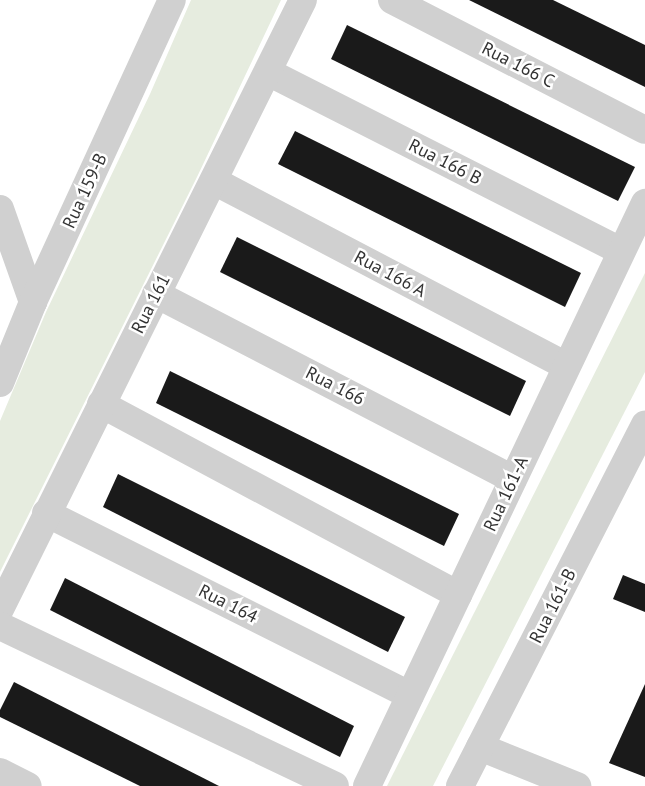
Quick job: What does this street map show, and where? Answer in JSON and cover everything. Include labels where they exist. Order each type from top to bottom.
[{"type":"street","name":"Rua 159-B","points":[[0,383],[33,302],[172,0]]},
{"type":"street","name":"Rua 161","points":[[0,609],[46,513],[303,0]]},
{"type":"street","name":"Rua 166 C","points":[[392,0],[645,130]]},
{"type":"street","name":"Rua 166 B","points":[[268,72],[621,251]]},
{"type":"street","name":"Rua 166 A","points":[[214,181],[566,366]]},
{"type":"street","name":"Rua 161-A","points":[[367,786],[645,203]]},
{"type":"street","points":[[0,209],[33,302]]},
{"type":"street","name":"Rua 166","points":[[156,294],[514,479]]},
{"type":"street","points":[[101,404],[458,595]]},
{"type":"street","name":"Rua 161-B","points":[[460,786],[645,426]]},
{"type":"street","name":"Rua 164","points":[[46,513],[410,696]]},
{"type":"street","points":[[0,626],[334,786]]},
{"type":"street","points":[[480,747],[577,786]]},
{"type":"street","points":[[0,772],[28,786]]},
{"type":"shaded area","points":[[191,0],[281,0],[197,177],[0,572],[0,421],[46,312],[150,94]]},
{"type":"shaded area","points":[[645,273],[645,372],[433,786],[387,786]]},
{"type":"building","points":[[469,0],[553,0],[645,45],[645,87]]},
{"type":"building","points":[[347,25],[635,167],[618,201],[331,59]]},
{"type":"building","points":[[295,131],[581,273],[565,307],[278,164]]},
{"type":"building","points":[[237,237],[526,381],[510,416],[220,272]]},
{"type":"building","points":[[170,371],[459,514],[444,546],[156,403]]},
{"type":"building","points":[[118,474],[405,617],[388,652],[103,507]]},
{"type":"building","points":[[623,575],[645,584],[645,612],[613,599]]},
{"type":"building","points":[[65,578],[354,726],[340,757],[50,610]]},
{"type":"building","points":[[14,682],[219,786],[140,786],[0,717],[0,710]]},
{"type":"building","points":[[645,684],[645,777],[609,763]]}]
